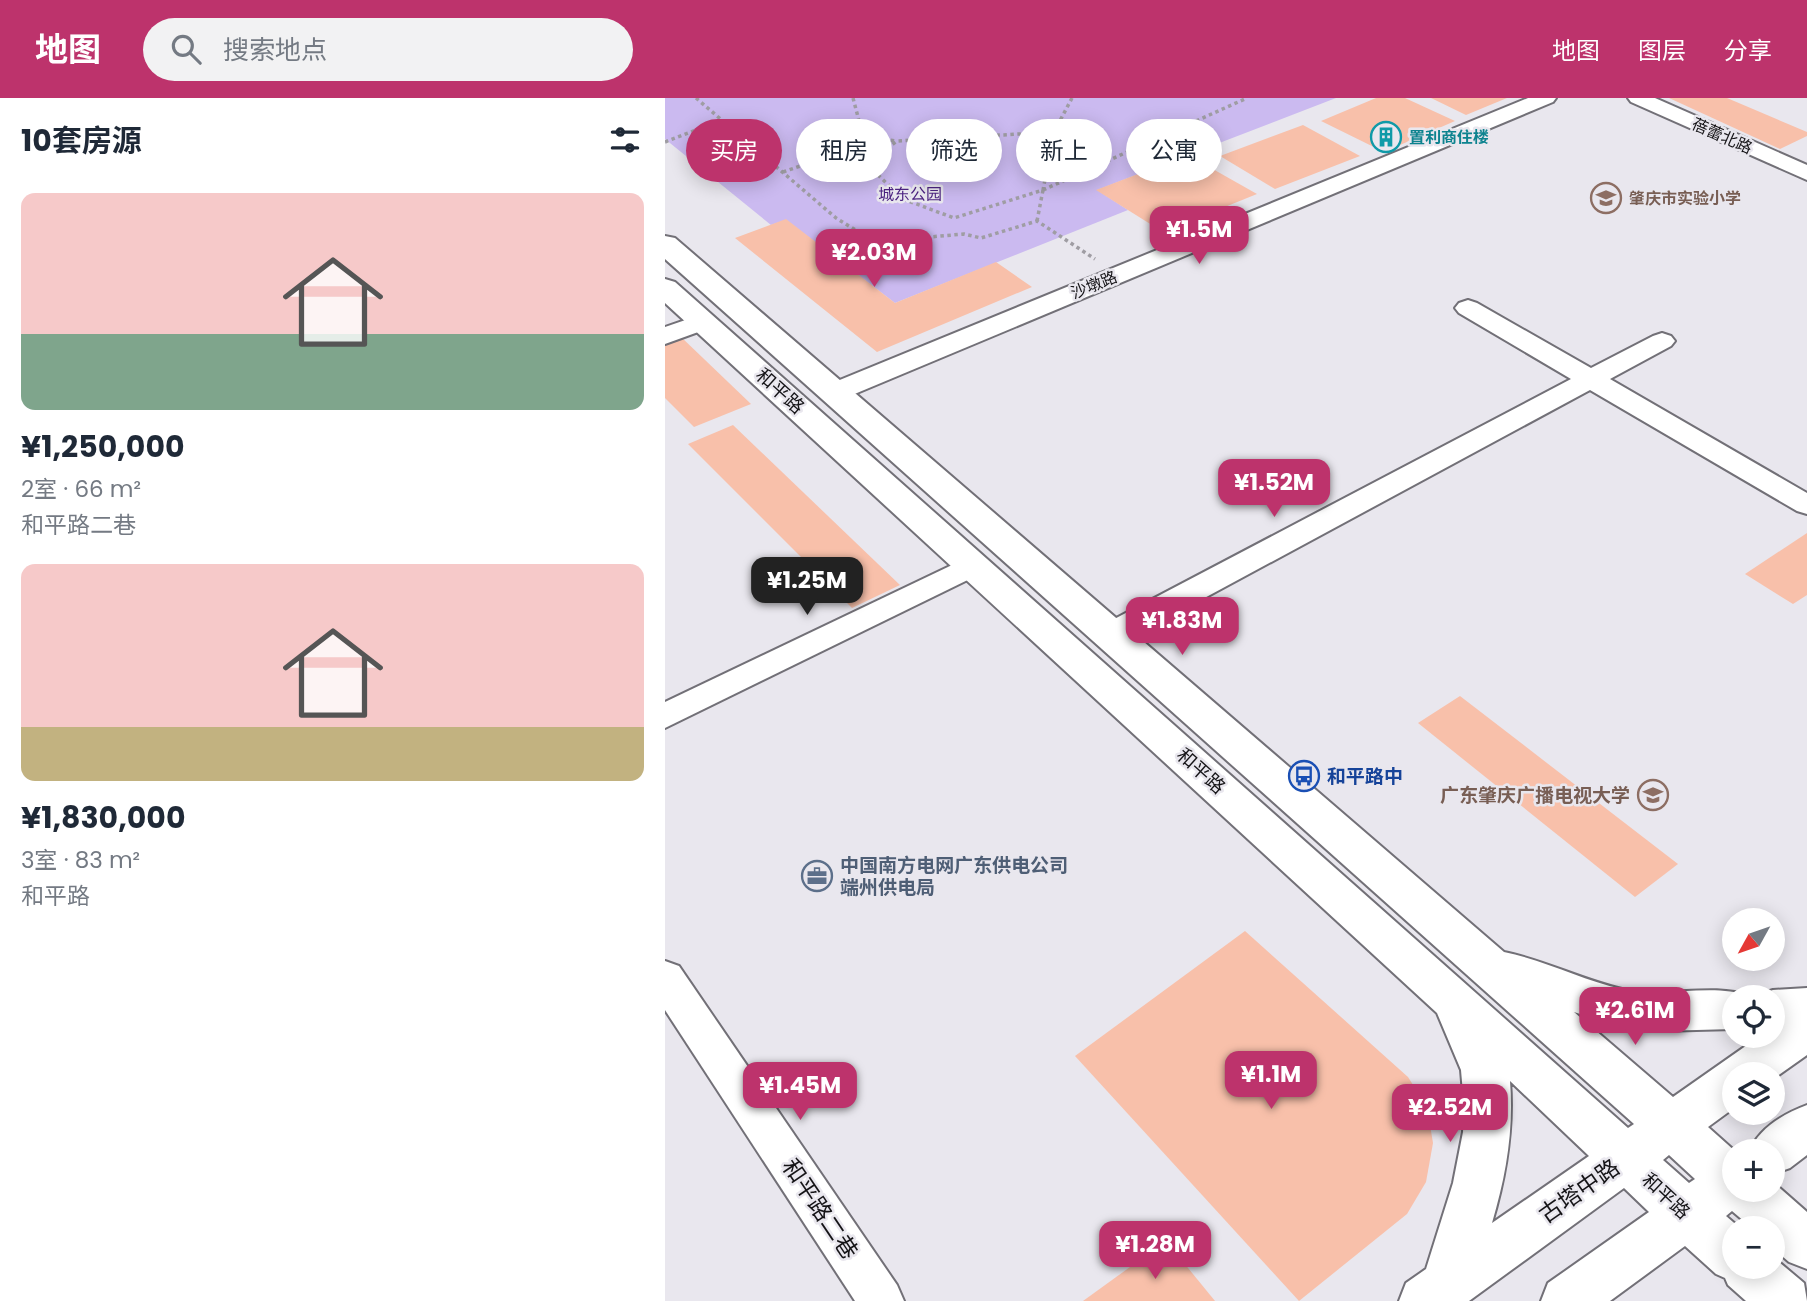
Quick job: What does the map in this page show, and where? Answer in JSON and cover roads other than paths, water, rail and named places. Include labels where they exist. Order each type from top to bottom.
[{"type":"main road","name":"和平路","points":[[665,244],[1722,1170]]},
{"type":"main road","name":"和平路","points":[[665,288],[1453,999],[1722,1246]]},
{"type":"main road","points":[[1490,965],[1623,1009],[1659,1012],[1722,1010]]},
{"type":"main road","points":[[1436,1293],[1483,1164],[1488,1127],[1486,1077],[1476,1047],[1453,999]]},
{"type":"main road","points":[[1785,1008],[1807,1007]]},
{"type":"main road","points":[[1761,1062],[1807,1030]]},
{"type":"main road","name":"古塔中路","points":[[1436,1293],[1722,1089]]},
{"type":"main road","points":[[1785,1143],[1807,1127]]},
{"type":"main road","points":[[1567,1301],[1722,1189]]},
{"type":"main road","points":[[1759,1202],[1807,1245]]},
{"type":"main road","points":[[1760,1279],[1785,1301]]},
{"type":"street","name":"沙墩路","points":[[835,393],[1546,98]]},
{"type":"street","name":"蓓蕾北路","points":[[1638,98],[1807,173]]},
{"type":"street","points":[[1468,308],[1807,505]]},
{"type":"street","points":[[665,336],[703,322]]},
{"type":"street","points":[[1112,634],[1662,341]]},
{"type":"street","points":[[665,716],[973,565]]},
{"type":"street","name":"和平路二巷","points":[[665,977],[881,1301]]},
{"type":"place","name":"置利商住楼","points":[[1386,137]]},
{"type":"place","name":"肇庆市实验小学","points":[[1606,198]]},
{"type":"place","name":"和平路中","points":[[1304,776]]},
{"type":"place","name":"广东肇庆广播电视大学","points":[[1653,795]]},
{"type":"place","name":"中国南方电网广东供电公司 端州供电局","points":[[817,876]]},
{"type":"park label","name":"城东公园","points":[[910,194]]}]
